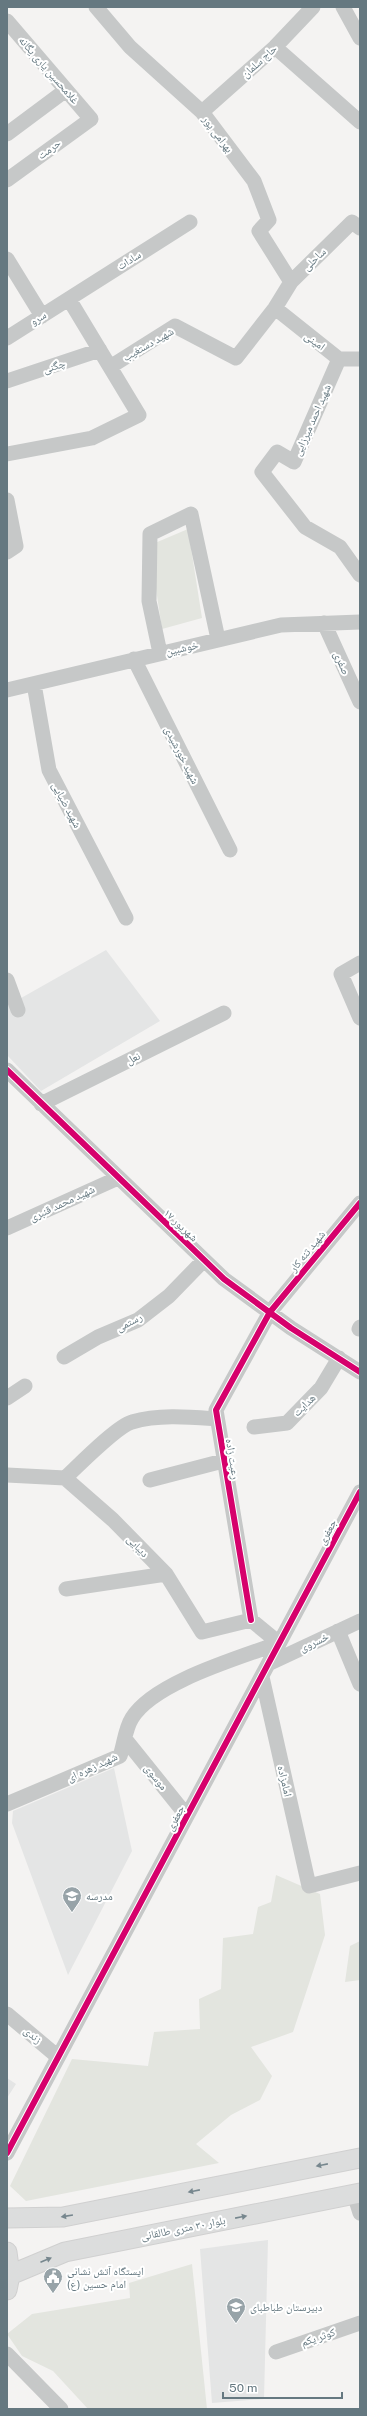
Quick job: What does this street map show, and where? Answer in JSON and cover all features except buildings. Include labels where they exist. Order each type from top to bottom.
[{"type":"main road","points":[[7,2218],[62,2217],[360,2158]]},
{"type":"main road","name":"بلوار ۳۰ متری طالقانی","points":[[9,2282],[65,2252],[357,2193]]},
{"type":"main road","points":[[7,2252],[9,2282]]},
{"type":"street","name":"بهرامی پور","points":[[96,7],[130,47],[202,112],[254,181],[269,220],[259,230],[291,282]]},
{"type":"street","name":"حاج سلمان","points":[[202,112],[275,47],[313,7]]},
{"type":"street","points":[[343,7],[360,38]]},
{"type":"street","name":"غلامحسین یاری یگانه","points":[[7,21],[91,119]]},
{"type":"street","points":[[275,47],[360,122]]},
{"type":"street","points":[[7,134],[66,90]]},
{"type":"street","name":"حرمت","points":[[7,180],[91,119]]},
{"type":"street","name":"سادات","points":[[69,299],[190,222]]},
{"type":"street","name":"ساحلی","points":[[275,308],[291,282],[352,222],[360,228]]},
{"type":"street","points":[[7,260],[42,316]]},
{"type":"street","points":[[7,454],[92,438],[139,415],[69,299]]},
{"type":"street","name":"سرو","points":[[7,338],[69,299]]},
{"type":"street","name":"امینی","points":[[275,308],[339,359]]},
{"type":"street","name":"شهید دستغیب","points":[[110,366],[175,326],[236,358],[275,308]]},
{"type":"street","name":"چگنی","points":[[7,381],[100,350]]},
{"type":"street","points":[[339,359],[360,359]]},
{"type":"street","name":"شهید احمد میرزایی","points":[[339,359],[294,462],[277,452],[262,472],[305,526],[340,547],[360,575]]},
{"type":"street","points":[[7,500],[12,549]]},
{"type":"street","points":[[160,653],[149,601],[150,534],[191,514],[218,639]]},
{"type":"street","points":[[353,622],[360,612]]},
{"type":"street","name":"خوشبین","points":[[7,690],[281,625],[353,622]]},
{"type":"street","name":"صفری","points":[[324,623],[360,702]]},
{"type":"street","name":"شهید خورشیدی","points":[[134,659],[230,850]]},
{"type":"street","name":"شهید ضیایی","points":[[34,684],[49,770],[126,918]]},
{"type":"street","points":[[360,963],[341,974],[360,1018]]},
{"type":"street","points":[[7,980],[18,1010]]},
{"type":"street","name":"نعل","points":[[41,1104],[224,1012]]},
{"type":"street","name":"۱۷ شهریور","points":[[7,1070],[224,1279],[270,1312],[360,1372]]},
{"type":"street","name":"شهید محمد قنبری","points":[[7,1228],[118,1178]]},
{"type":"street","name":"شهید تنه کار","points":[[270,1312],[360,1203]]},
{"type":"street","name":"رستمی","points":[[64,1357],[98,1337],[138,1320],[169,1296],[204,1260]]},
{"type":"street","name":"رعیت زاده","points":[[251,1620],[223,1461],[216,1410],[270,1312]]},
{"type":"street","name":"هدایت","points":[[254,1427],[287,1423],[321,1388],[339,1358]]},
{"type":"street","points":[[7,1398],[25,1386]]},
{"type":"street","points":[[7,1475],[64,1478],[98,1447],[131,1422],[176,1417],[217,1419]]},
{"type":"street","points":[[150,1480],[223,1461]]},
{"type":"street","name":"دیبایی","points":[[64,1478],[113,1520],[166,1574],[202,1632],[251,1620]]},
{"type":"street","name":"جعفری","points":[[7,2153],[360,1492]]},
{"type":"street","points":[[66,1589],[166,1574]]},
{"type":"street","points":[[251,1620],[279,1643]]},
{"type":"street","name":"خسروی","points":[[265,1670],[360,1621]]},
{"type":"street","points":[[338,1631],[360,1684]]},
{"type":"street","name":"شهید زهره ای","points":[[7,1804],[120,1756],[131,1719],[143,1704],[180,1681],[279,1643]]},
{"type":"street","name":"امامزاده","points":[[265,1670],[309,1886],[360,1873]]},
{"type":"street","name":"موسوی","points":[[125,1739],[187,1816]]},
{"type":"street","name":"زندی","points":[[7,2014],[58,2057]]},
{"type":"street","points":[[357,2193],[360,2214]]},
{"type":"street","name":"کوثر یکم","points":[[276,2352],[360,2322]]},
{"type":"street","points":[[7,2354],[61,2409]]},
{"type":"shaded area","points":[[188,529],[202,618],[162,629],[156,589],[155,543]]},
{"type":"shaded area","points":[[106,950],[160,1021],[41,1091],[7,1055],[7,1006]]},
{"type":"shaded area","name":"مدرسه","points":[[114,1768],[132,1851],[68,1975],[12,1823],[13,1811]]},
{"type":"shaded area","points":[[276,1875],[320,1894],[325,1935],[293,2032],[251,2047],[272,2076],[260,2100],[231,2115],[196,2144],[219,2163],[26,2201],[10,2186],[72,2059],[148,2066],[154,2032],[200,2029],[199,1999],[221,1989],[223,1938],[253,1934],[258,1907],[271,1902]]},
{"type":"shaded area","points":[[360,1941],[360,1980],[345,1982],[350,1946]]},
{"type":"shaded area","points":[[7,2078],[16,2084],[7,2098]]},
{"type":"shaded area","name":"دبیرستان طباطبای","points":[[268,2240],[264,2399],[212,2403],[200,2249]]},
{"type":"shaded area","points":[[192,2264],[207,2409],[88,2409],[53,2371],[22,2356],[7,2334],[32,2314],[130,2298],[129,2283]]},
{"type":"cycle path","points":[[7,1070],[224,1279],[291,1328],[360,1372]]},
{"type":"cycle path","points":[[251,1620],[216,1410],[270,1312],[360,1203]]},
{"type":"cycle path","points":[[7,2153],[360,1492]]},
{"type":"place","name":"مدرسه","points":[[72,1913]]},
{"type":"place","name":"ایستگاه آتش نشانی امام حسین (ع)","points":[[53,2294]]},
{"type":"place","name":"دبیرستان طباطبای","points":[[236,2324]]}]
